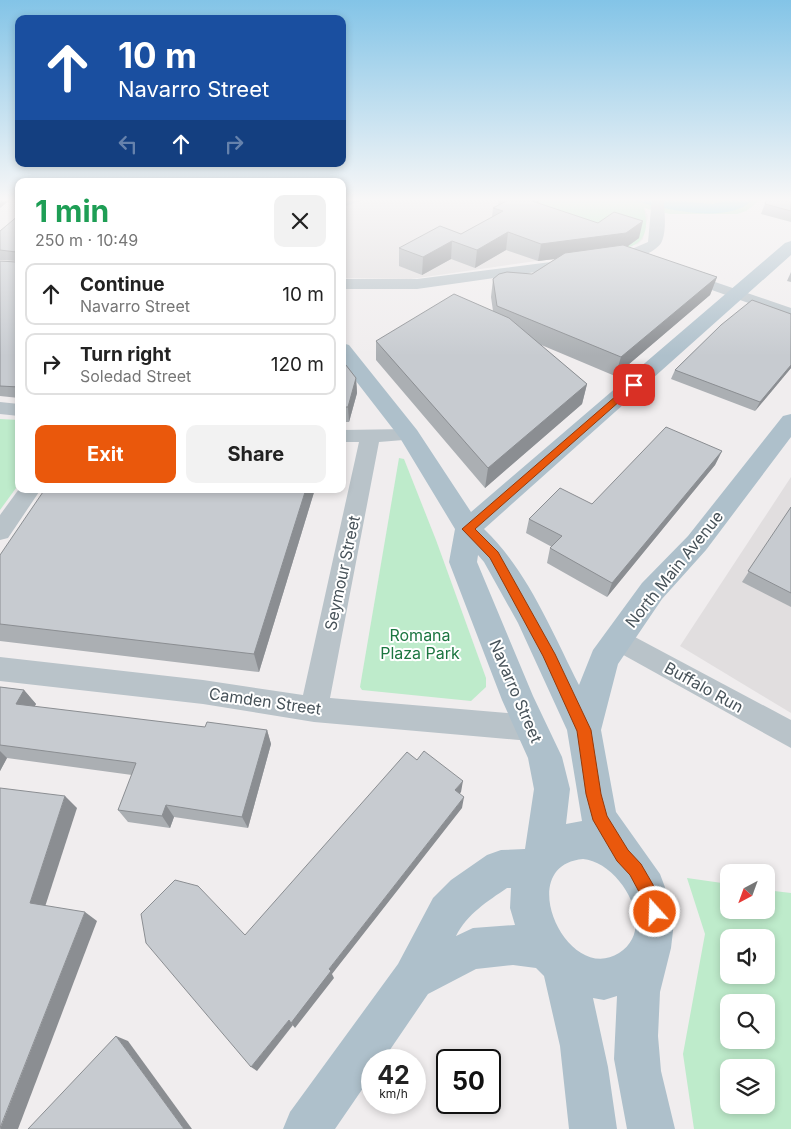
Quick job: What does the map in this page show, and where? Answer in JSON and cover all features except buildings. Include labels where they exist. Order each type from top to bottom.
[{"type":"main road","points":[[468,529],[786,251]]},
{"type":"main road","points":[[346,354],[409,435],[468,529],[494,555],[531,619],[584,730],[600,820],[622,855],[636,869],[653,901],[655,932],[640,985],[636,1035],[636,1056],[651,1129]]},
{"type":"main road","name":"North Main Avenue","points":[[584,730],[595,684],[604,660],[618,639],[652,591],[697,543],[791,421]]},
{"type":"main road","name":"Navarro Street","points":[[468,529],[463,562],[530,728],[545,757],[552,789],[540,862]]},
{"type":"main road","points":[[593,1129],[589,1085],[570,990],[554,957],[537,933],[531,916],[528,898],[540,862],[557,844],[582,840],[595,841],[622,855]]},
{"type":"main road","points":[[307,1129],[414,979],[447,912],[465,894],[501,868],[540,862]]},
{"type":"main road","points":[[414,979],[473,949],[513,945],[554,957],[578,974],[594,978],[611,977],[626,972],[638,965],[651,948]]},
{"type":"street","points":[[346,284],[417,284],[629,256],[640,251]]},
{"type":"street","points":[[629,256],[648,263]]},
{"type":"street","points":[[666,270],[791,313]]},
{"type":"street","points":[[0,408],[15,410]]},
{"type":"street","points":[[346,436],[409,435]]},
{"type":"street","name":"Seymour Street","points":[[314,709],[370,436]]},
{"type":"street","points":[[0,532],[27,493]]},
{"type":"street","name":"Buffalo Run","points":[[618,639],[791,735]]},
{"type":"street","name":"Camden Street","points":[[0,669],[203,692],[314,709],[530,728]]},
{"type":"shaded area","points":[[346,251],[604,251],[592,253],[411,279],[346,278]]},
{"type":"shaded area","points":[[791,477],[791,713],[680,646]]},
{"type":"green space","points":[[0,419],[15,420],[15,489],[0,510]]},
{"type":"green space","name":"Romana Plaza Park","points":[[399,458],[404,459],[436,540],[486,678],[486,687],[471,701],[362,690],[360,687]]},
{"type":"green space","points":[[687,878],[720,883],[720,919],[775,919],[775,891],[791,893],[791,1129],[694,1129],[683,1054],[705,934]]},
{"type":"route","points":[[634,385],[468,529],[494,555],[531,619],[566,689],[584,730],[600,820],[622,855],[636,869],[653,901],[655,912]]}]
